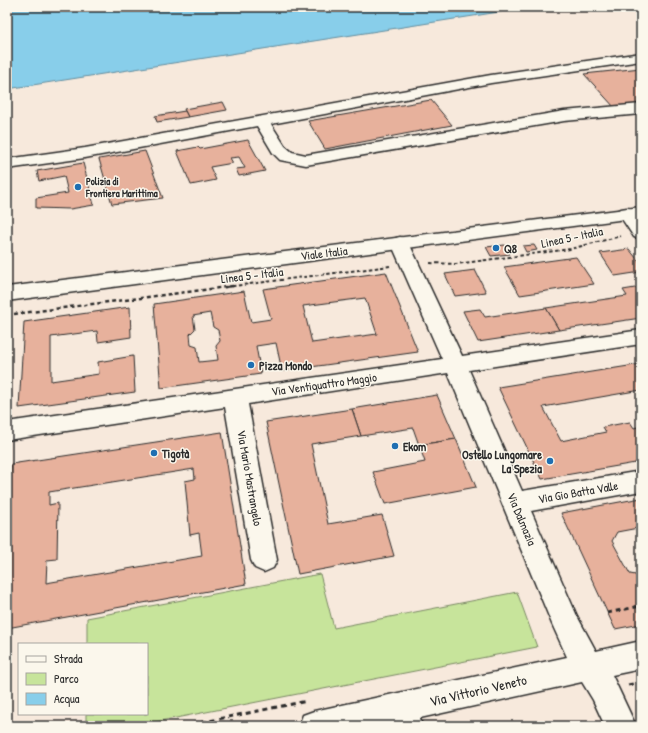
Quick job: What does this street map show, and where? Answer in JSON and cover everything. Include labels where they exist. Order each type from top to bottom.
[{"type":"street","points":[[7,164],[85,153],[491,79],[641,57]]},
{"type":"street","points":[[261,121],[279,149],[286,156],[306,160],[564,116],[641,109]]},
{"type":"street","points":[[634,212],[641,233]]},
{"type":"street","name":"Viale Italia","points":[[7,294],[634,212]]},
{"type":"street","name":"Via Dalmazia","points":[[400,243],[516,502],[576,646],[604,690],[621,726]]},
{"type":"street","name":"Via Ventiquattro Maggio","points":[[7,431],[641,337]]},
{"type":"street","name":"Via Mario Mastrangelo","points":[[235,397],[264,560]]},
{"type":"street","name":"Via Gio Batta Valle","points":[[516,502],[641,481]]},
{"type":"street","name":"Via Vittorio Veneto","points":[[314,726],[404,717],[589,665],[641,655]]},
{"type":"path","name":"Linea 5 - Italia","points":[[7,315],[410,264],[456,264],[570,249],[612,237],[641,233]]},
{"type":"path","points":[[607,613],[641,606]]},
{"type":"green space","points":[[320,574],[334,628],[517,592],[537,647],[135,726],[86,726],[86,715],[148,715],[148,643],[87,643],[87,618]]},
{"type":"water","points":[[7,7],[531,7],[7,89]]},
{"type":"building","points":[[641,68],[641,105],[615,108],[584,74]]},
{"type":"building","points":[[431,100],[452,125],[325,149],[308,121]]},
{"type":"building","points":[[223,102],[227,110],[188,117],[184,109]]},
{"type":"building","points":[[185,111],[188,117],[157,122],[155,116]]},
{"type":"building","points":[[248,140],[265,171],[239,176],[236,169],[245,168],[239,157],[230,158],[233,163],[210,167],[216,180],[191,185],[177,151],[198,147],[200,149]]},
{"type":"building","points":[[145,151],[163,198],[112,204],[99,159]]},
{"type":"building","name":"Polizia di Frontiera Marittima","points":[[83,163],[94,205],[70,209],[36,208],[36,198],[68,193],[64,176],[39,181],[37,171]]},
{"type":"building","points":[[505,245],[510,254],[491,256],[486,247]]},
{"type":"building","points":[[534,245],[537,250],[526,252],[523,246]]},
{"type":"building","points":[[629,249],[641,264],[641,272],[615,276],[600,253]]},
{"type":"building","points":[[576,257],[594,284],[520,295],[504,267]]},
{"type":"building","points":[[475,270],[486,292],[455,296],[445,274]]},
{"type":"building","points":[[386,272],[418,352],[282,371],[276,343],[256,346],[261,374],[161,388],[154,304],[244,291],[251,322],[271,319],[263,289]],"holes":[[[365,298],[377,334],[312,343],[303,306]],[[210,313],[213,327],[218,330],[220,341],[216,346],[218,360],[199,362],[197,347],[191,345],[190,334],[195,329],[193,316]]]},
{"type":"building","points":[[641,287],[641,318],[559,330],[546,308],[627,296],[623,290]]},
{"type":"building","points":[[130,307],[131,337],[98,342],[97,331],[51,337],[51,381],[99,374],[98,362],[133,356],[135,392],[19,408],[24,322]]},
{"type":"building","points":[[546,308],[559,330],[478,342],[463,311],[480,309],[485,317]]},
{"type":"building","points":[[641,364],[641,390],[543,407],[561,441],[606,432],[603,427],[630,422],[634,428],[641,426],[641,462],[542,479],[498,387]]},
{"type":"building","points":[[437,395],[456,439],[419,445],[413,428],[361,436],[352,409]]},
{"type":"building","points":[[352,409],[361,436],[311,444],[328,524],[382,515],[394,556],[298,574],[266,422]]},
{"type":"building","points":[[222,432],[246,584],[7,628],[7,538],[11,464]],"holes":[[[194,469],[195,479],[185,481],[190,535],[199,533],[202,556],[46,583],[47,560],[57,559],[58,503],[49,505],[49,492]]]},
{"type":"building","points":[[456,439],[476,487],[385,504],[373,472],[425,462],[419,445]]},
{"type":"building","points":[[641,498],[641,532],[638,528],[617,532],[612,541],[630,574],[641,576],[641,624],[615,629],[561,513]]},
{"type":"place","name":"Polizia di Frontiera Marittima","points":[[78,187]]},
{"type":"place","name":"Q8","points":[[496,248]]},
{"type":"place","name":"Pizza Mondo","points":[[251,365]]},
{"type":"place","name":"Ekom","points":[[395,446]]},
{"type":"place","name":"Tigotà","points":[[154,453]]},
{"type":"place","name":"Ostello Lungomare La Spezia","points":[[550,461]]}]
